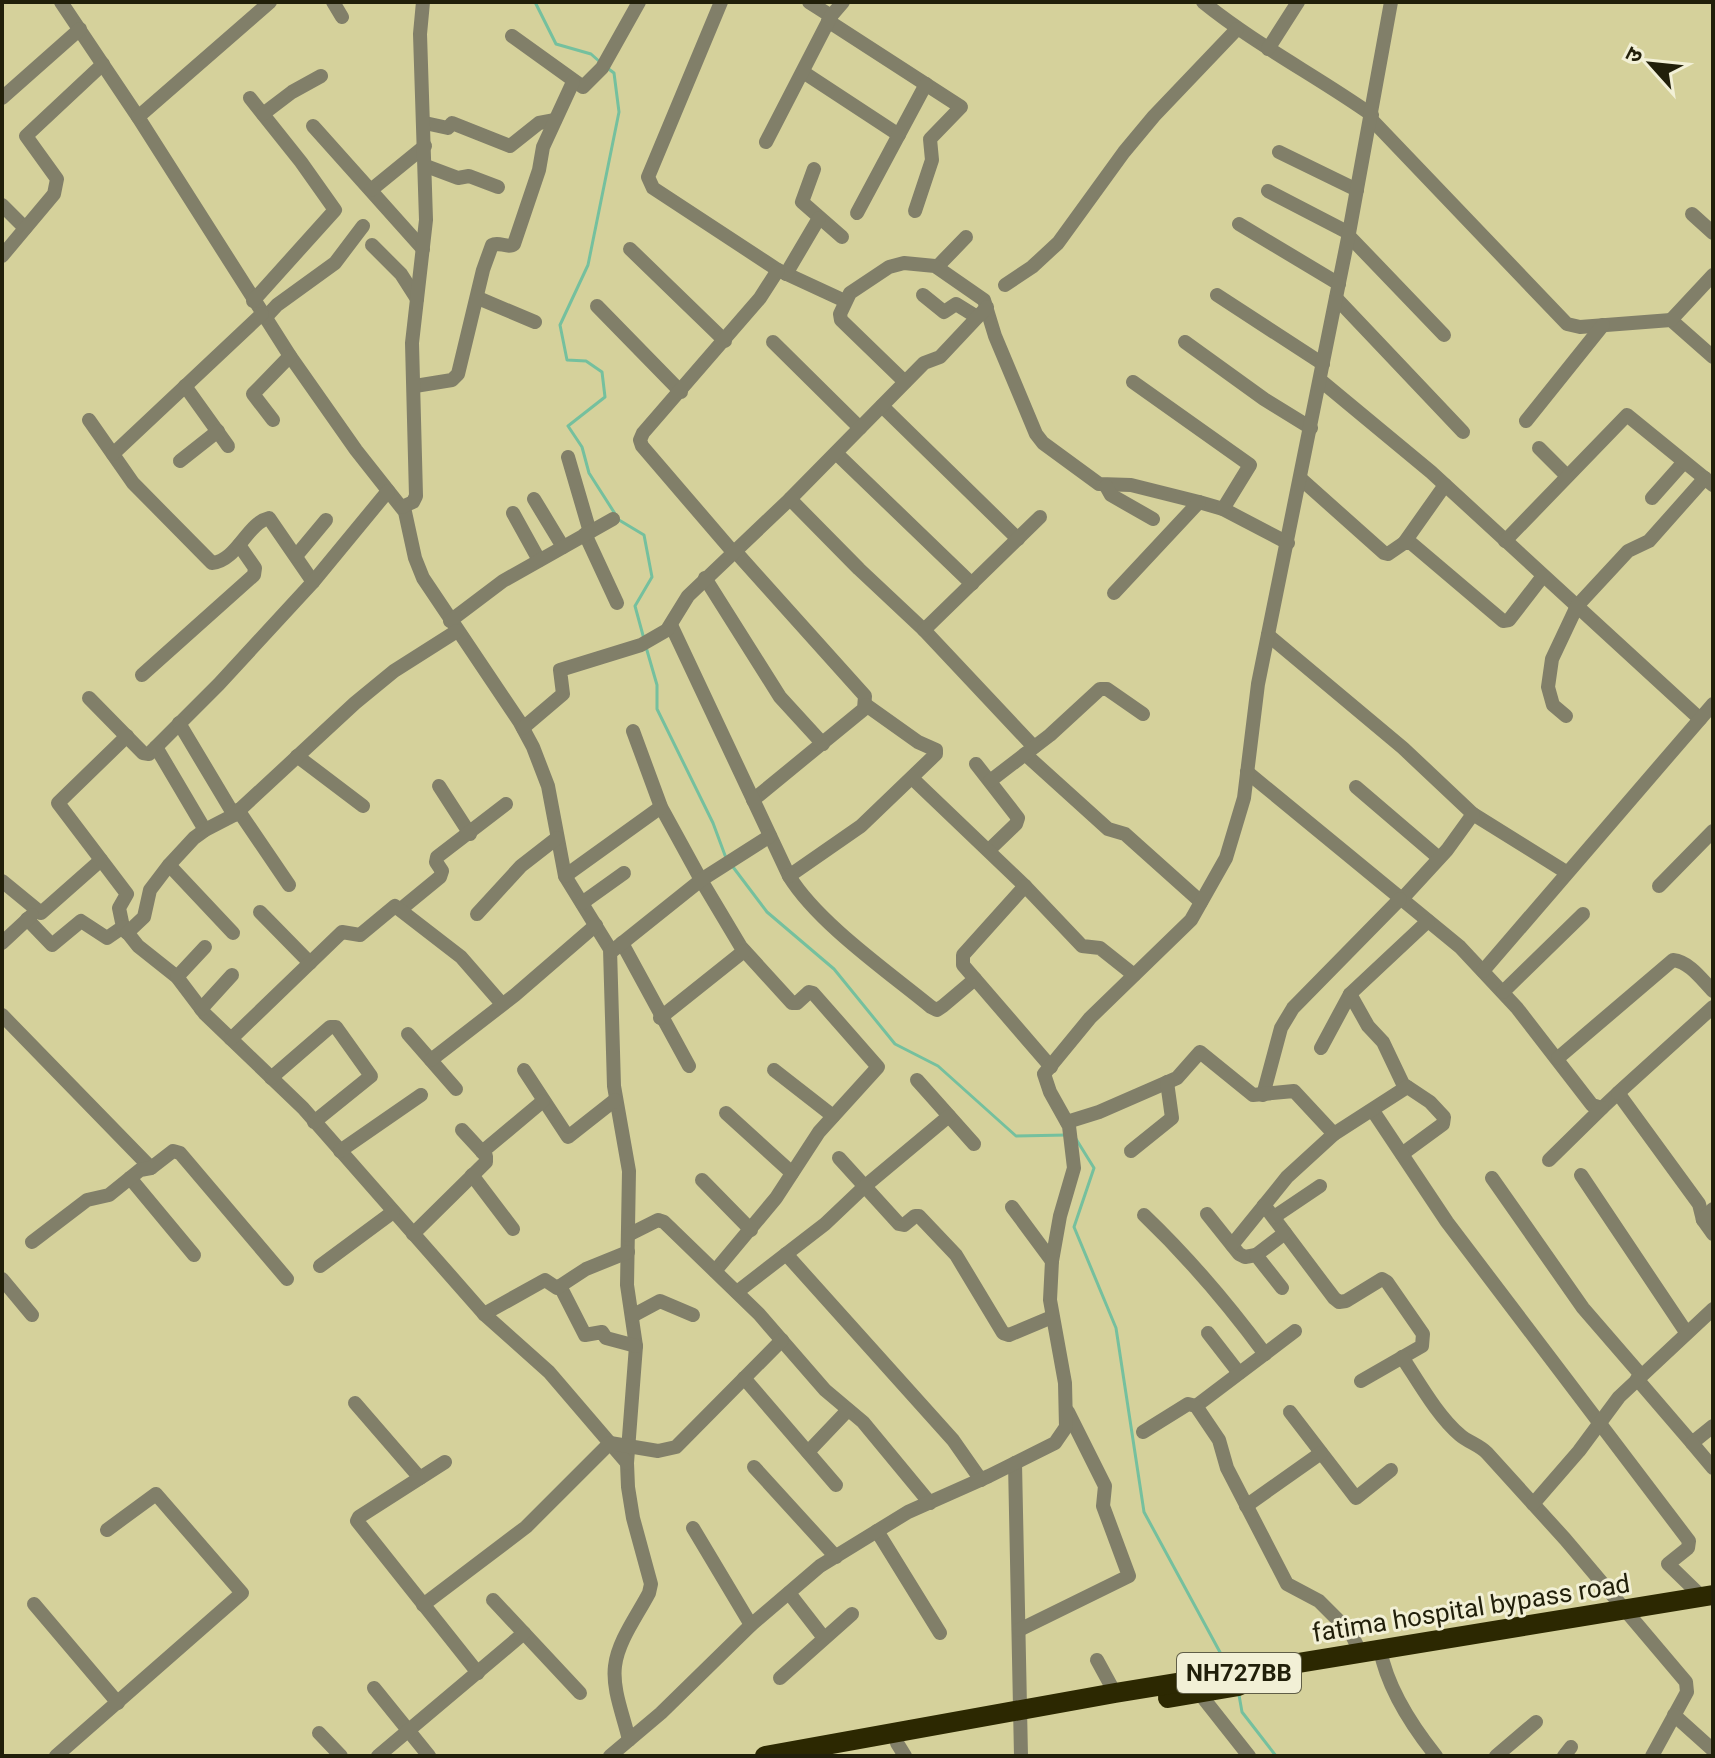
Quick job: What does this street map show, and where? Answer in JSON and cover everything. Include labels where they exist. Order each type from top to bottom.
[{"type":"highway","name":"fatima hospital bypass road","points":[[765,1756],[1021,1717],[1374,1654],[1629,1616],[1709,1600]]},
{"type":"highway","name":"fatima hospital bypass road","points":[[826,1756],[901,1750],[1115,1693],[1200,1694],[1374,1654]]},
{"type":"street","points":[[61,2],[290,356],[402,507],[418,567],[523,728],[545,778],[565,876],[596,925],[616,948],[689,1066]]},
{"type":"street","points":[[138,117],[270,2]]},
{"type":"street","points":[[333,2],[342,17]]},
{"type":"street","points":[[402,507],[413,502],[416,496],[412,343],[426,220],[420,34],[423,2]]},
{"type":"street","points":[[512,36],[580,87],[586,86],[605,61],[639,2]]},
{"type":"street","points":[[721,2],[648,177],[649,182],[653,188],[782,272],[845,301]]},
{"type":"street","points":[[809,2],[961,107],[930,139],[932,160],[915,211]]},
{"type":"street","points":[[766,142],[830,19],[843,2]]},
{"type":"street","points":[[1203,2],[1237,29],[1324,81],[1371,117],[1561,320],[1574,326],[1671,320],[1713,275]]},
{"type":"street","points":[[1268,49],[1298,2]]},
{"type":"street","points":[[610,1756],[661,1713],[751,1625],[836,1557],[908,1512],[1055,1443],[1066,1427],[1065,1383],[1050,1300],[1052,1261],[1060,1216],[1074,1168],[1068,1124],[1044,1074],[1090,1018],[1191,920],[1226,858],[1244,798],[1258,684],[1338,291],[1391,2]]},
{"type":"street","points":[[2,98],[80,29]]},
{"type":"street","points":[[1005,285],[1032,267],[1058,243],[1154,116],[1237,29]]},
{"type":"street","points":[[2,256],[54,194],[57,179],[26,136],[103,64]]},
{"type":"street","points":[[803,72],[899,135]]},
{"type":"street","points":[[263,114],[292,92],[321,76]]},
{"type":"street","points":[[415,386],[456,378],[492,245],[514,244],[539,170],[543,147],[573,82]]},
{"type":"street","points":[[857,213],[926,84]]},
{"type":"street","points":[[250,98],[335,210],[253,301]]},
{"type":"street","points":[[425,123],[448,128],[452,123],[510,146],[539,123],[555,120]]},
{"type":"street","points":[[313,126],[423,249]]},
{"type":"street","points":[[371,190],[425,146]]},
{"type":"street","points":[[1279,152],[1357,190]]},
{"type":"street","points":[[426,166],[458,178],[469,176],[498,187]]},
{"type":"street","points":[[814,169],[802,202],[842,237]]},
{"type":"street","points":[[1268,191],[1349,234],[1444,335]]},
{"type":"street","points":[[2,205],[25,228]]},
{"type":"street","points":[[1692,214],[1713,233]]},
{"type":"street","points":[[789,876],[861,826],[913,779],[936,754],[936,750],[918,742],[866,705],[865,696],[733,551],[641,443],[643,433],[782,272],[819,218]]},
{"type":"street","points":[[1239,224],[1338,291],[1463,432]]},
{"type":"street","points":[[113,454],[263,316],[335,263],[363,226]]},
{"type":"street","points":[[937,267],[966,237]]},
{"type":"street","points":[[372,245],[405,278],[417,299]]},
{"type":"street","points":[[630,249],[725,341]]},
{"type":"street","points":[[905,382],[841,320],[840,314],[852,291],[894,265],[928,263],[981,297],[982,312],[1039,439],[1090,478],[1106,486],[1131,485],[1223,509],[1288,543]]},
{"type":"street","points":[[923,295],[944,312],[956,304],[982,312]]},
{"type":"street","points":[[1217,295],[1323,364]]},
{"type":"street","points":[[478,298],[535,322]]},
{"type":"street","points":[[597,306],[681,392]]},
{"type":"street","points":[[523,728],[563,694],[560,670],[641,645],[671,625],[688,596],[705,578],[790,499],[924,363],[940,357],[982,312]]},
{"type":"street","points":[[1671,320],[1713,357]]},
{"type":"street","points":[[1526,421],[1603,325]]},
{"type":"street","points":[[773,342],[860,428]]},
{"type":"street","points":[[1185,342],[1264,399],[1311,428]]},
{"type":"street","points":[[273,420],[253,394],[290,356]]},
{"type":"street","points":[[1320,380],[1445,485],[1660,686],[1700,719]]},
{"type":"street","points":[[1133,382],[1250,465],[1223,509]]},
{"type":"street","points":[[185,386],[228,446]]},
{"type":"street","points":[[882,406],[1018,539]]},
{"type":"street","points":[[1505,541],[1627,415],[1709,482],[1649,541],[1628,551],[1577,606],[1552,659],[1548,687],[1553,705],[1566,716]]},
{"type":"street","points":[[89,420],[144,495],[212,563],[219,562],[239,545],[262,519],[269,518],[313,582]]},
{"type":"street","points":[[180,461],[218,431]]},
{"type":"street","points":[[1539,448],[1567,476]]},
{"type":"street","points":[[836,453],[972,584]]},
{"type":"street","points":[[568,457],[587,533],[617,603]]},
{"type":"street","points":[[1652,498],[1684,462]]},
{"type":"street","points":[[1301,479],[1384,553],[1392,552],[1404,543],[1445,485]]},
{"type":"street","points":[[1106,486],[1111,495],[1153,519]]},
{"type":"street","points":[[89,698],[146,755],[313,582],[388,491]]},
{"type":"street","points":[[534,499],[563,547]]},
{"type":"street","points":[[790,499],[924,630],[1030,750],[1108,829],[1125,834],[1201,902]]},
{"type":"street","points":[[1114,593],[1199,502]]},
{"type":"street","points":[[513,513],[539,560]]},
{"type":"street","points":[[924,630],[1040,517]]},
{"type":"street","points":[[2,881],[52,945],[81,921],[107,938],[125,930],[144,917],[150,890],[169,865],[205,830],[236,812],[394,671],[454,626],[503,581],[613,519]]},
{"type":"street","points":[[296,556],[326,520]]},
{"type":"street","points":[[1404,543],[1416,546],[1503,621],[1509,620],[1543,576]]},
{"type":"street","points":[[142,675],[254,575],[255,568],[239,545]]},
{"type":"street","points":[[705,578],[780,697],[823,744]]},
{"type":"street","points":[[671,625],[789,876],[811,906],[937,1010],[975,979]]},
{"type":"street","points":[[1268,635],[1403,748],[1473,814],[1566,872]]},
{"type":"street","points":[[990,781],[1104,688],[1143,714]]},
{"type":"street","points":[[1483,971],[1713,704]]},
{"type":"street","points":[[753,800],[866,705]]},
{"type":"street","points":[[179,723],[236,812],[289,885]]},
{"type":"street","points":[[633,731],[661,807],[744,951],[792,1003],[797,1003],[809,992],[813,993],[877,1063],[877,1069],[812,1140],[751,1230],[715,1271]]},
{"type":"street","points":[[127,736],[58,803],[127,894],[119,908],[125,930],[138,946],[177,977],[201,1009],[314,1122],[484,1314],[549,1372],[627,1463]]},
{"type":"street","points":[[156,747],[205,830]]},
{"type":"street","points":[[297,756],[363,806]]},
{"type":"street","points":[[976,764],[1018,818],[1016,824],[989,850]]},
{"type":"street","points":[[1247,772],[1460,947],[1503,992],[1592,1105],[1602,1108]]},
{"type":"street","points":[[913,779],[989,850],[1082,946],[1100,948],[1134,975]]},
{"type":"street","points":[[439,786],[470,834]]},
{"type":"street","points":[[1356,787],[1439,858]]},
{"type":"street","points":[[401,909],[440,877],[442,871],[436,862],[437,857],[506,804]]},
{"type":"street","points":[[565,876],[661,807]]},
{"type":"street","points":[[1263,1095],[1286,1018],[1439,858],[1473,814]]},
{"type":"street","points":[[1659,886],[1713,831]]},
{"type":"street","points":[[616,948],[701,880],[770,836]]},
{"type":"street","points":[[477,914],[521,866],[557,838]]},
{"type":"street","points":[[2,943],[31,915],[45,912],[101,860]]},
{"type":"street","points":[[169,865],[233,933]]},
{"type":"street","points":[[582,903],[624,873]]},
{"type":"street","points":[[1025,886],[963,955],[963,965],[1051,1067]]},
{"type":"street","points":[[231,1039],[342,932],[357,937],[391,907],[401,909],[461,957],[502,1004]]},
{"type":"street","points":[[260,912],[310,963]]},
{"type":"street","points":[[1503,992],[1583,914]]},
{"type":"street","points":[[1321,1048],[1350,994],[1428,921]]},
{"type":"street","points":[[431,1060],[596,925]]},
{"type":"street","points":[[177,977],[205,947]]},
{"type":"street","points":[[616,948],[615,1100],[628,1158],[627,1285],[636,1346],[627,1463],[630,1503],[651,1584],[615,1665],[616,1684],[629,1740]]},
{"type":"street","points":[[660,1018],[744,951]]},
{"type":"street","points":[[1558,1058],[1673,960],[1688,966],[1713,991]]},
{"type":"street","points":[[201,1009],[232,975]]},
{"type":"street","points":[[1350,994],[1368,1026],[1383,1042],[1400,1080],[1430,1102],[1445,1120],[1402,1154]]},
{"type":"street","points":[[1549,1160],[1713,1007]]},
{"type":"street","points":[[2,1015],[151,1168]]},
{"type":"street","points":[[271,1078],[330,1027],[336,1027],[371,1076],[314,1122]]},
{"type":"street","points":[[408,1034],[456,1089]]},
{"type":"street","points":[[1068,1124],[1180,1076],[1200,1052],[1253,1095],[1294,1091],[1334,1134]]},
{"type":"street","points":[[524,1070],[568,1137],[615,1100]]},
{"type":"street","points":[[774,1070],[833,1116]]},
{"type":"street","points":[[917,1080],[974,1144]]},
{"type":"street","points":[[1131,1151],[1172,1118],[1167,1082]]},
{"type":"street","points":[[1232,1245],[1287,1177],[1334,1134],[1407,1087]]},
{"type":"street","points":[[1618,1093],[1708,1214],[1713,1234]]},
{"type":"street","points":[[340,1151],[421,1095]]},
{"type":"street","points":[[482,1152],[543,1101]]},
{"type":"street","points":[[1373,1111],[1447,1222],[1689,1541],[1688,1548],[1668,1564],[1709,1600]]},
{"type":"street","points":[[726,1113],[792,1173]]},
{"type":"street","points":[[737,1292],[825,1224],[949,1116]]},
{"type":"street","points":[[413,1234],[486,1162],[486,1156],[462,1130]]},
{"type":"street","points":[[32,1242],[87,1200],[109,1195],[140,1170],[151,1168],[170,1152],[180,1153],[287,1279]]},
{"type":"street","points":[[839,1158],[899,1224],[904,1225],[919,1216],[953,1252],[1003,1333],[1009,1335],[1052,1317]]},
{"type":"street","points":[[472,1175],[513,1229]]},
{"type":"street","points":[[1581,1175],[1686,1332]]},
{"type":"street","points":[[130,1178],[194,1255]]},
{"type":"street","points":[[1492,1178],[1583,1308],[1713,1468]]},
{"type":"street","points":[[702,1180],[751,1230]]},
{"type":"street","points":[[1274,1217],[1320,1186]]},
{"type":"street","points":[[1264,1205],[1339,1302],[1346,1301],[1382,1279],[1423,1334],[1422,1346],[1361,1381]]},
{"type":"street","points":[[1012,1207],[1052,1261]]},
{"type":"street","points":[[320,1266],[393,1212]]},
{"type":"street","points":[[1207,1214],[1242,1256],[1256,1255],[1285,1233]]},
{"type":"street","points":[[1144,1215],[1179,1249],[1265,1354]]},
{"type":"street","points":[[628,1235],[661,1220],[737,1292],[825,1390],[863,1422],[930,1503]]},
{"type":"street","points":[[484,1314],[545,1280],[555,1288],[586,1269],[628,1252]]},
{"type":"street","points":[[786,1254],[953,1440],[981,1480]]},
{"type":"street","points":[[1256,1255],[1282,1288]]},
{"type":"street","points":[[2,1279],[32,1315]]},
{"type":"street","points":[[560,1286],[585,1335],[602,1332],[606,1338],[636,1346]]},
{"type":"street","points":[[632,1316],[660,1301],[693,1315]]},
{"type":"street","points":[[1533,1504],[1639,1377],[1713,1309]]},
{"type":"street","points":[[1196,1406],[1295,1331]]},
{"type":"street","points":[[1208,1333],[1239,1373]]},
{"type":"street","points":[[610,1443],[658,1451],[676,1447],[782,1340]]},
{"type":"street","points":[[1402,1357],[1447,1421],[1460,1435],[1487,1453],[1686,1682],[1687,1692],[1652,1756]]},
{"type":"street","points":[[744,1378],[836,1485]]},
{"type":"street","points":[[355,1403],[420,1478]]},
{"type":"street","points":[[1143,1432],[1188,1404],[1196,1406],[1219,1440],[1227,1468],[1289,1587],[1319,1601],[1374,1654],[1397,1697],[1436,1756]]},
{"type":"street","points":[[1019,1630],[1129,1576],[1103,1506],[1105,1486],[1066,1409]]},
{"type":"street","points":[[808,1452],[848,1410]]},
{"type":"street","points":[[1290,1412],[1356,1498],[1391,1470]]},
{"type":"street","points":[[1692,1443],[1713,1426]]},
{"type":"street","points":[[423,1605],[504,1547],[610,1443]]},
{"type":"street","points":[[1246,1506],[1321,1453]]},
{"type":"street","points":[[445,1462],[357,1521],[478,1673]]},
{"type":"street","points":[[1015,1463],[1021,1756]]},
{"type":"street","points":[[754,1467],[836,1557]]},
{"type":"street","points":[[56,1756],[242,1593],[156,1494],[107,1530]]},
{"type":"street","points":[[693,1528],[751,1625]]},
{"type":"street","points":[[877,1531],[940,1633]]},
{"type":"street","points":[[789,1593],[824,1638]]},
{"type":"street","points":[[493,1600],[580,1693]]},
{"type":"street","points":[[34,1604],[118,1703]]},
{"type":"street","points":[[780,1678],[852,1614]]},
{"type":"street","points":[[378,1756],[524,1633]]},
{"type":"street","points":[[1097,1660],[1115,1693]]},
{"type":"street","points":[[374,1688],[429,1756]]},
{"type":"street","points":[[1200,1694],[1249,1756]]},
{"type":"street","points":[[1674,1715],[1713,1750]]},
{"type":"street","points":[[1496,1756],[1536,1722]]},
{"type":"street","points":[[319,1733],[341,1756]]},
{"type":"waterway","points":[[535,2],[556,44],[591,54],[600,62]]},
{"type":"waterway","points":[[606,67],[614,73],[619,112],[588,265],[560,325],[567,360],[586,361],[602,372],[605,397],[568,426],[582,447],[589,473],[619,520],[644,535],[652,577],[635,606],[644,639]]},
{"type":"waterway","points":[[646,647],[657,685],[657,709],[713,823],[726,858]]},
{"type":"waterway","points":[[733,867],[767,912],[834,969],[895,1044],[938,1066],[1016,1136],[1067,1135]]},
{"type":"waterway","points":[[1076,1139],[1094,1168],[1074,1227],[1116,1328],[1144,1512],[1228,1667]]},
{"type":"waterway","points":[[1239,1695],[1242,1712],[1276,1756]]}]
